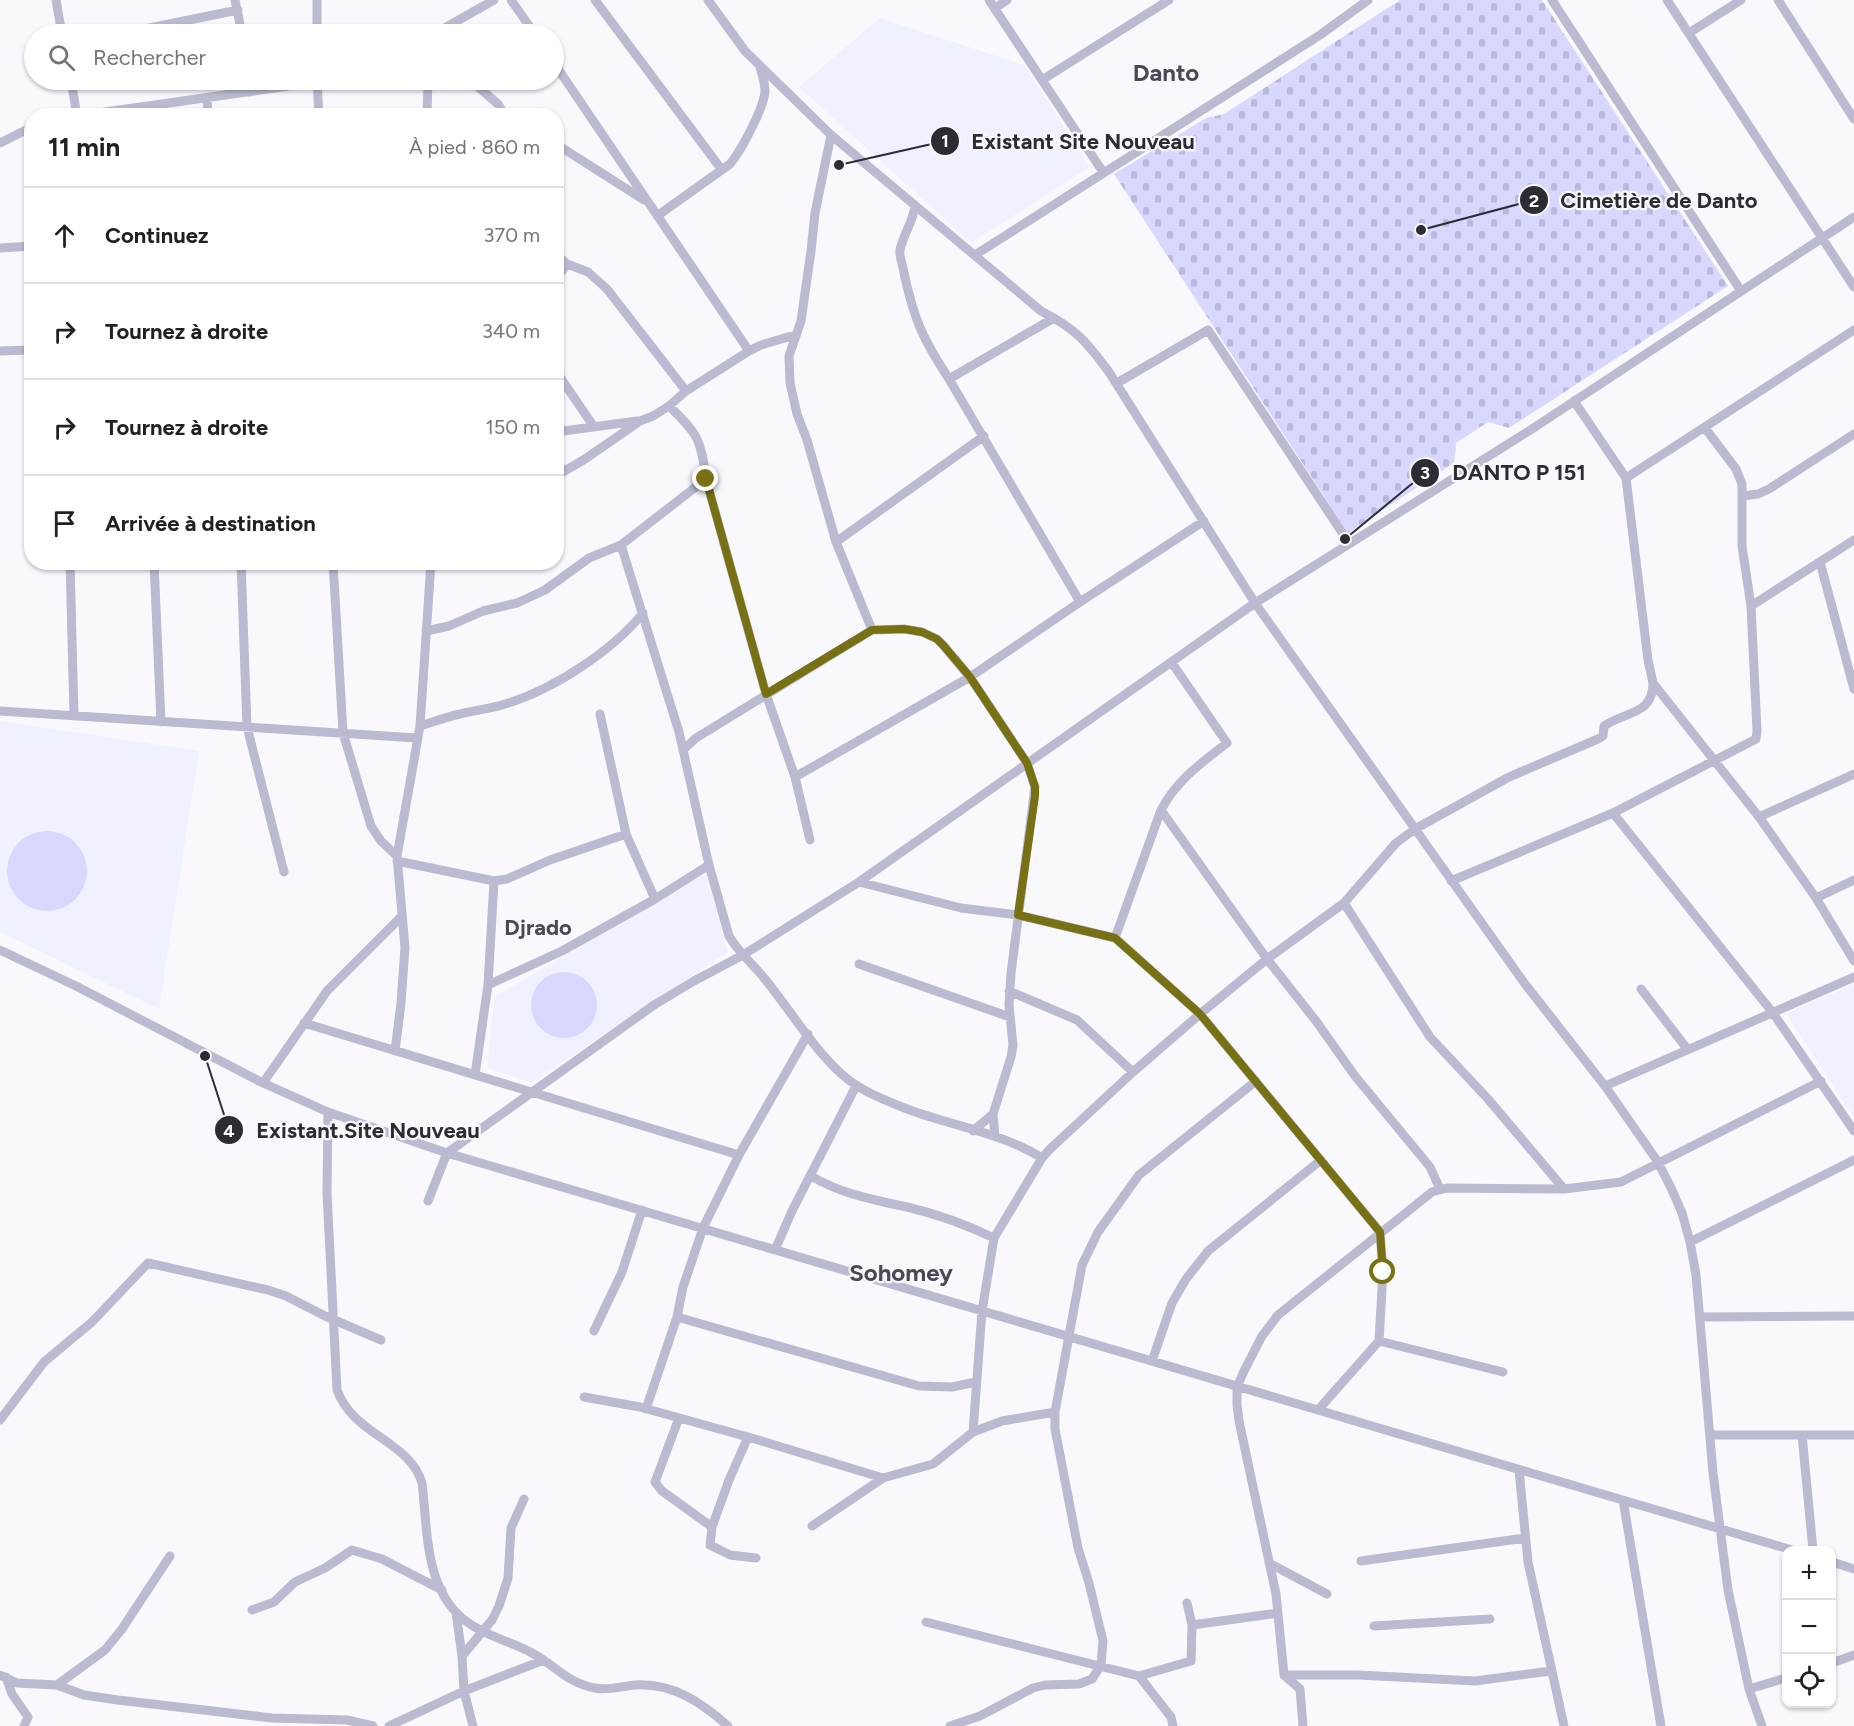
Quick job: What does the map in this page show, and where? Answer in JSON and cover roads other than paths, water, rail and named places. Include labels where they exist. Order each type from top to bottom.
[{"type":"street","points":[[56,0],[60,24]]},
{"type":"street","points":[[235,0],[240,24]]},
{"type":"street","points":[[317,0],[317,24]]},
{"type":"street","points":[[452,24],[494,0]]},
{"type":"street","points":[[511,0],[527,24]]},
{"type":"street","points":[[595,0],[722,170]]},
{"type":"street","points":[[708,0],[745,51],[831,135],[1041,311],[1087,342],[1117,383],[1255,603],[1525,984],[1605,1086],[1658,1162],[1682,1213],[1690,1242],[1701,1317],[1719,1529],[1728,1590],[1749,1689],[1762,1726]]},
{"type":"street","points":[[1007,0],[992,4],[1103,172]]},
{"type":"street","points":[[975,255],[1320,35],[1352,4],[1368,0]]},
{"type":"street","points":[[1552,0],[1741,291]]},
{"type":"street","points":[[1667,0],[1854,287]]},
{"type":"street","points":[[1689,33],[1741,0]]},
{"type":"street","points":[[1778,0],[1854,119]]},
{"type":"street","points":[[1042,80],[1162,2]]},
{"type":"street","points":[[169,24],[238,10]]},
{"type":"street","points":[[657,216],[730,164],[739,153],[765,91],[759,66]]},
{"type":"street","points":[[564,78],[748,351]]},
{"type":"street","points":[[73,90],[76,108]]},
{"type":"street","points":[[135,108],[262,90]]},
{"type":"street","points":[[319,108],[320,90]]},
{"type":"street","points":[[427,108],[428,90]]},
{"type":"street","points":[[480,90],[499,108]]},
{"type":"street","points":[[207,98],[208,108]]},
{"type":"street","points":[[0,143],[24,132]]},
{"type":"street","points":[[831,135],[815,213],[801,321],[789,356],[790,383],[797,414],[807,440],[836,542],[872,630]]},
{"type":"street","points":[[564,149],[648,203]]},
{"type":"street","points":[[915,206],[913,220],[900,252],[910,303],[918,326],[927,345],[984,436],[1080,602]]},
{"type":"street","points":[[428,1201],[447,1153],[654,1005],[743,955],[859,882],[1255,603],[1574,400],[1854,217]]},
{"type":"street","points":[[0,248],[24,246]]},
{"type":"street","points":[[564,261],[588,272],[607,289],[686,391]]},
{"type":"street","points":[[564,268],[567,264]]},
{"type":"street","points":[[949,379],[1054,318]]},
{"type":"street","points":[[1117,383],[1208,330],[1350,543]]},
{"type":"street","points":[[1626,478],[1854,330]]},
{"type":"street","points":[[564,471],[640,421],[669,406],[686,391],[748,351],[795,335]]},
{"type":"street","points":[[0,351],[24,350]]},
{"type":"street","points":[[564,383],[594,427]]},
{"type":"street","points":[[973,1432],[982,1311],[994,1238],[1042,1158],[1133,1072],[1200,1014],[1267,959],[1344,903],[1396,843],[1415,829],[1509,777],[1598,739],[1603,736],[1604,726],[1643,708],[1650,701],[1653,683],[1648,660],[1626,478],[1574,400]]},
{"type":"street","points":[[669,406],[695,434],[702,446],[706,479],[766,694],[795,777],[810,840]]},
{"type":"street","points":[[564,431],[640,421]]},
{"type":"street","points":[[1451,881],[1613,813],[1714,759],[1753,741],[1757,736],[1751,606],[1743,546],[1743,496],[1740,475],[1705,428]]},
{"type":"street","points":[[1743,496],[1758,494],[1769,489],[1854,434]]},
{"type":"street","points":[[836,542],[984,436]]},
{"type":"street","points":[[426,631],[449,626],[483,611],[518,603],[545,590],[589,558],[621,545],[706,479]]},
{"type":"street","points":[[795,777],[970,677],[1204,521]]},
{"type":"street","points":[[1751,606],[1854,540]]},
{"type":"street","points":[[621,545],[684,749],[709,865],[729,936],[838,1071],[856,1086],[910,1110],[995,1136],[1042,1158]]},
{"type":"street","points":[[1820,562],[1854,689]]},
{"type":"street","points":[[70,570],[74,716]]},
{"type":"street","points":[[154,570],[161,722]]},
{"type":"street","points":[[241,570],[248,727],[284,872]]},
{"type":"street","points":[[333,570],[343,733],[371,826],[397,859],[494,881],[507,879],[558,857],[626,834]]},
{"type":"street","points":[[394,1051],[404,974],[397,859],[416,738],[420,726],[430,570]]},
{"type":"street","points":[[420,726],[459,714],[505,704],[537,692],[590,662],[630,629],[643,613]]},
{"type":"street","points":[[630,629],[649,631]]},
{"type":"street","points":[[684,749],[696,738],[872,630],[904,629],[922,632],[937,639],[970,677],[1027,763],[1035,787],[1009,991],[1011,1057],[993,1114],[995,1136]]},
{"type":"street","points":[[1115,938],[1161,810],[1169,794],[1179,782],[1227,743],[1172,663]]},
{"type":"street","points":[[1653,683],[1759,817],[1816,898],[1854,961]]},
{"type":"street","points":[[0,711],[416,738]]},
{"type":"street","points":[[600,714],[626,834],[655,899]]},
{"type":"street","points":[[679,732],[696,738]]},
{"type":"street","points":[[1759,817],[1854,774]]},
{"type":"street","points":[[1161,810],[1267,959],[1316,1021],[1374,1101],[1426,1162],[1436,1177],[1440,1189]]},
{"type":"street","points":[[1613,813],[1773,1013],[1854,1131]]},
{"type":"street","points":[[488,984],[562,951],[655,899],[709,865]]},
{"type":"street","points":[[1816,898],[1854,880]]},
{"type":"street","points":[[475,1075],[488,984],[494,881]]},
{"type":"street","points":[[859,882],[961,908],[1018,915],[1115,938],[1200,1014],[1380,1232],[1383,1272],[1379,1341],[1318,1410]]},
{"type":"street","points":[[1344,903],[1430,1037],[1488,1099],[1564,1189]]},
{"type":"street","points":[[263,1083],[327,991],[402,916]]},
{"type":"street","points":[[0,950],[76,986],[263,1083],[328,1112],[447,1153],[1782,1548]]},
{"type":"street","points":[[859,964],[1010,1017]]},
{"type":"street","points":[[1605,1086],[1854,977]]},
{"type":"street","points":[[1641,989],[1688,1050]]},
{"type":"street","points":[[1009,991],[1077,1020],[1133,1072]]},
{"type":"street","points":[[304,1023],[739,1155]]},
{"type":"street","points":[[646,1409],[677,1317],[687,1274],[703,1228],[739,1155],[808,1034]]},
{"type":"street","points":[[1303,1726],[1300,1689],[1284,1675],[1278,1613],[1239,1421],[1237,1387],[1268,1327],[1278,1315],[1432,1192],[1440,1189],[1564,1189],[1621,1182],[1821,1081]]},
{"type":"street","points":[[950,1726],[980,1716],[1033,1688],[1045,1685],[1079,1684],[1092,1679],[1101,1665],[1103,1641],[1070,1515],[1054,1429],[1055,1412],[1082,1265],[1098,1232],[1139,1175],[1256,1082]]},
{"type":"street","points":[[775,1250],[792,1211],[856,1086]]},
{"type":"street","points":[[328,1112],[327,1193],[337,1390],[348,1411],[371,1432],[411,1461],[419,1471],[431,1564],[442,1590],[456,1612],[464,1620],[483,1631],[544,1660],[562,1676],[585,1686],[597,1689],[638,1685],[670,1689],[703,1705],[728,1726]]},
{"type":"street","points":[[973,1131],[993,1114]]},
{"type":"street","points":[[1152,1361],[1172,1303],[1186,1279],[1208,1251],[1321,1160]]},
{"type":"street","points":[[1690,1242],[1854,1160]]},
{"type":"street","points":[[811,1176],[830,1187],[884,1203],[945,1217],[994,1238]]},
{"type":"street","points":[[594,1330],[622,1272],[642,1210]]},
{"type":"street","points":[[0,1420],[44,1362],[92,1322],[148,1263],[268,1290],[381,1340]]},
{"type":"street","points":[[1701,1317],[1854,1316]]},
{"type":"street","points":[[677,1317],[919,1386],[952,1387],[976,1382]]},
{"type":"street","points":[[1379,1341],[1503,1372]]},
{"type":"street","points":[[584,1396],[679,1418],[883,1478]]},
{"type":"street","points":[[812,1526],[883,1478],[933,1464],[973,1432],[1002,1421],[1055,1412]]},
{"type":"street","points":[[679,1418],[655,1482],[662,1491],[712,1527]]},
{"type":"street","points":[[1710,1435],[1854,1435]]},
{"type":"street","points":[[1802,1435],[1813,1546]]},
{"type":"street","points":[[748,1437],[712,1527],[710,1545],[730,1555],[756,1558]]},
{"type":"street","points":[[1519,1470],[1525,1538],[1536,1605],[1564,1726]]},
{"type":"street","points":[[462,1656],[492,1620],[500,1606],[505,1589],[512,1528],[524,1499]]},
{"type":"street","points":[[1623,1500],[1661,1726]]},
{"type":"street","points":[[1361,1561],[1525,1538]]},
{"type":"street","points":[[252,1610],[274,1602],[295,1582],[325,1568],[352,1550],[382,1559],[442,1590]]},
{"type":"street","points":[[57,1685],[105,1650],[122,1629],[170,1556]]},
{"type":"street","points":[[1269,1563],[1327,1594]]},
{"type":"street","points":[[1836,1563],[1854,1569]]},
{"type":"street","points":[[926,1622],[1139,1676],[1191,1661],[1192,1625],[1187,1603]]},
{"type":"street","points":[[456,1612],[464,1691],[473,1726]]},
{"type":"street","points":[[1192,1625],[1278,1613]]},
{"type":"street","points":[[1374,1626],[1490,1619]]},
{"type":"street","points":[[1836,1662],[1854,1655]]},
{"type":"street","points":[[389,1726],[464,1691],[544,1660]]},
{"type":"street","points":[[1284,1675],[1358,1675],[1475,1681],[1551,1671]]},
{"type":"street","points":[[3,1676],[17,1683],[57,1685],[84,1695],[118,1700],[272,1718],[347,1720],[373,1726]]},
{"type":"street","points":[[3,1676],[28,1717],[24,1726]]},
{"type":"street","points":[[1139,1676],[1171,1717],[1173,1726]]},
{"type":"street","points":[[1749,1689],[1782,1679]]},
{"type":"place","name":"Existant Site Nouveau","points":[[839,165]]},
{"type":"place","name":"Cimetière de Danto","points":[[1421,230]]},
{"type":"place","name":"DANTO P 151","points":[[1345,539]]},
{"type":"place","name":"Existant.Site Nouveau","points":[[205,1056]]},
{"type":"district","name":"Danto","points":[[1166,72]]},
{"type":"district","name":"Djrado","points":[[538,927]]},
{"type":"district","name":"Sohomey","points":[[901,1272]]}]
